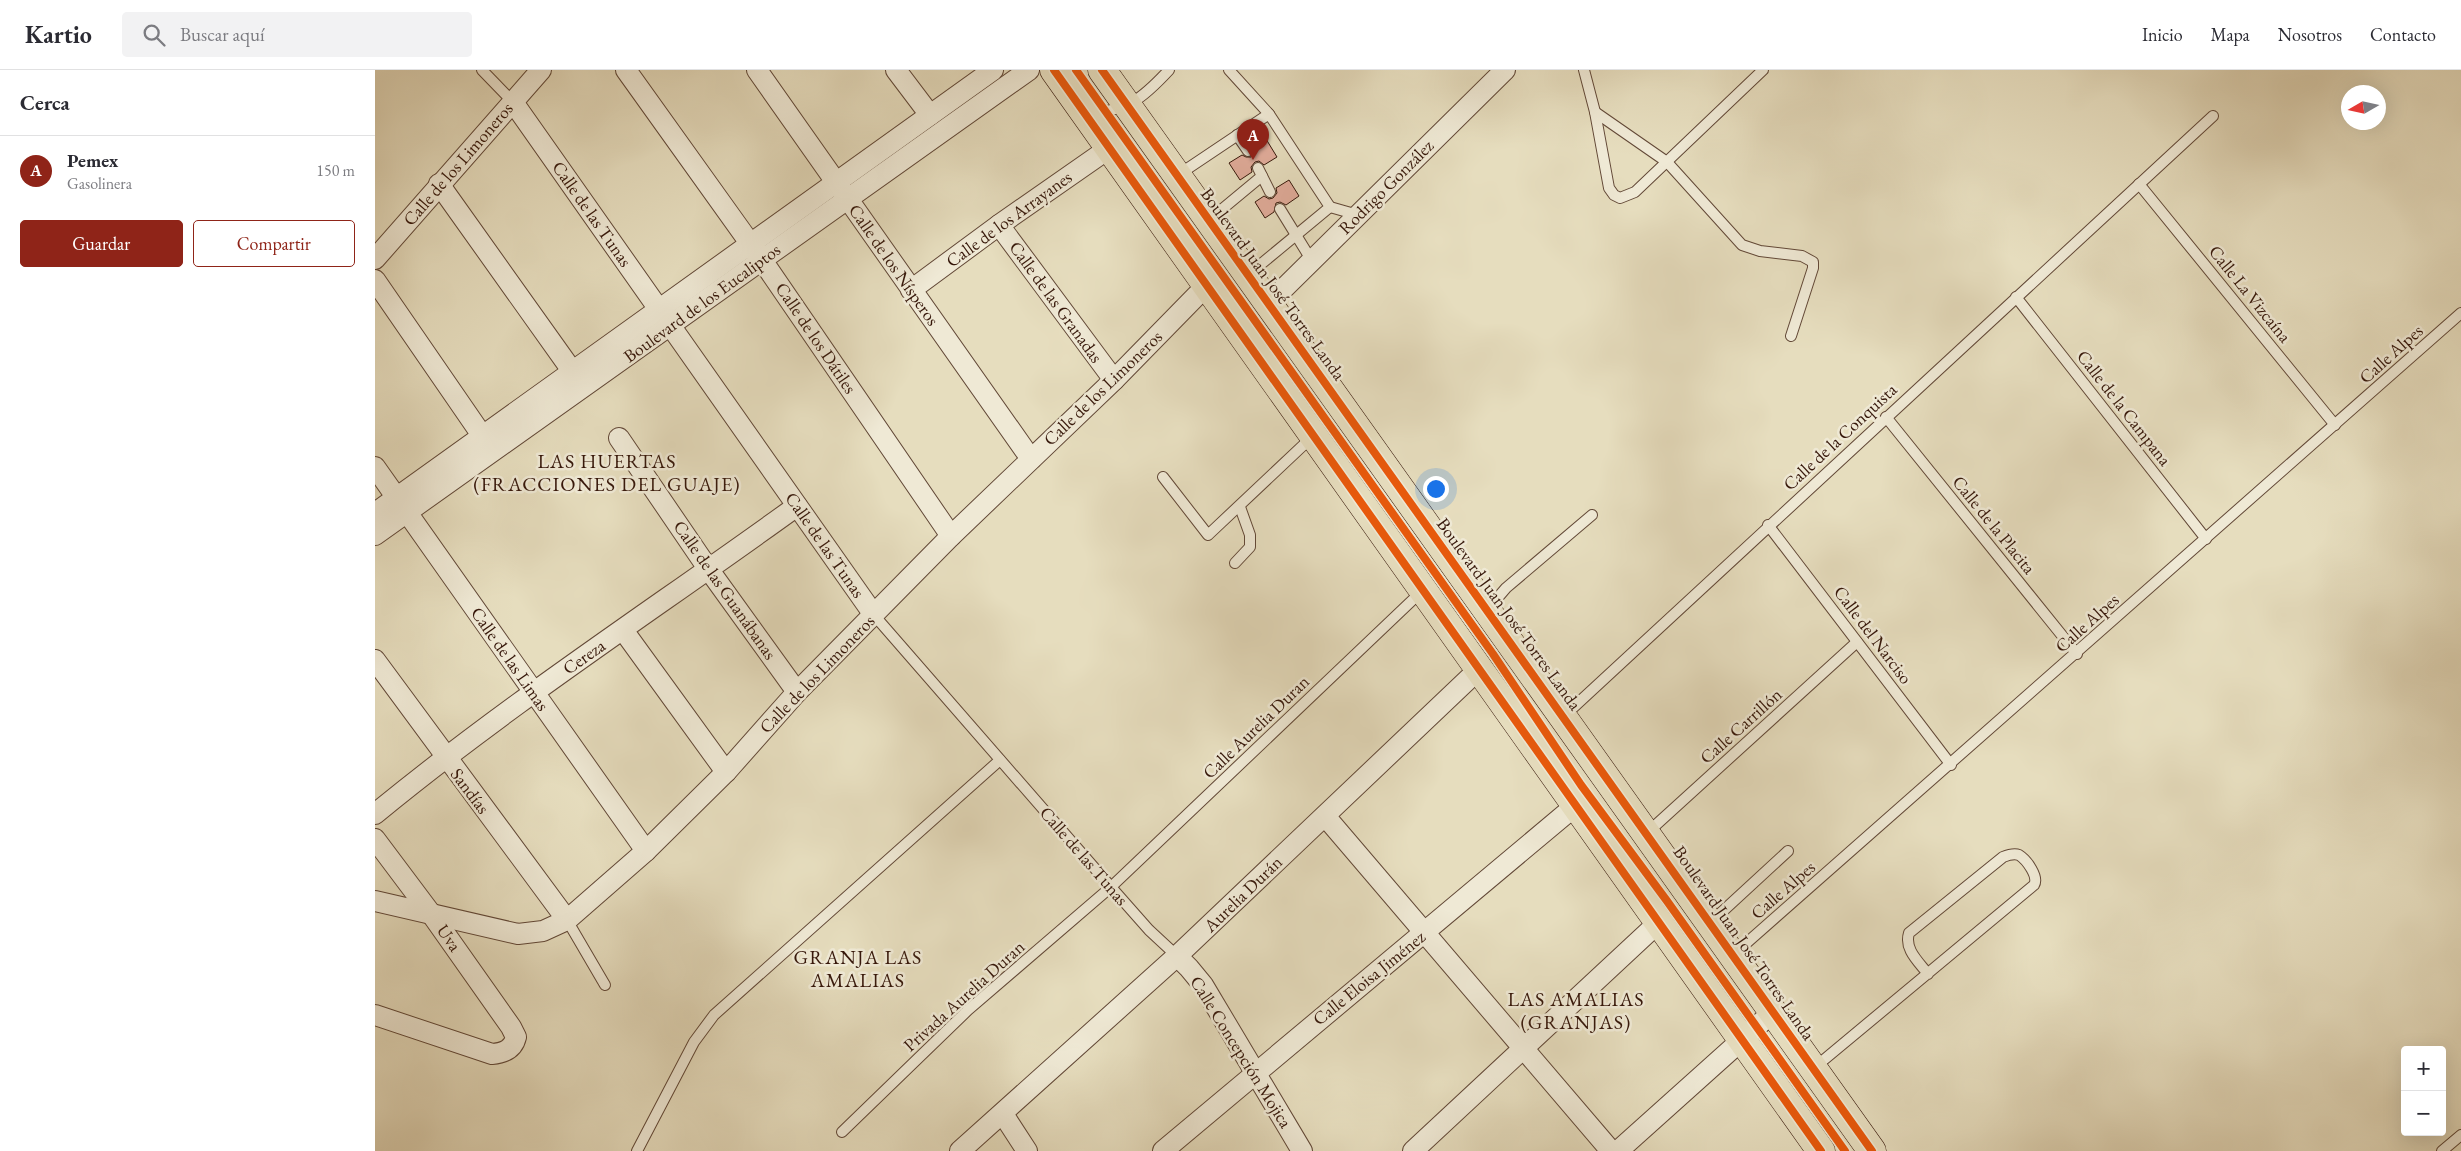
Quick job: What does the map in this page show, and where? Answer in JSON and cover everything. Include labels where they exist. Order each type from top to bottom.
[{"type":"main road","points":[[1054,70],[1108,149],[1821,1151]]},
{"type":"main road","name":"Boulevard Juan José Torres Landa","points":[[1102,70],[1734,954],[1872,1151]]},
{"type":"street","name":"Calle de los Limoneros","points":[[375,259],[541,70]]},
{"type":"street","name":"Calle de los Dátiles","points":[[626,70],[757,252],[951,536]]},
{"type":"street","name":"Calle de los Nísperos","points":[[757,70],[1031,459]]},
{"type":"street","points":[[896,70],[930,115]]},
{"type":"street","name":"Boulevard de los Eucaliptos","points":[[842,191],[930,115],[993,70]]},
{"type":"street","name":"Boulevard de los Eucaliptos","points":[[375,535],[402,505],[842,191],[1029,70]]},
{"type":"street","name":"Rodrigo González","points":[[1268,304],[1505,70]]},
{"type":"street","name":"Calle de las Tunas","points":[[513,102],[874,615]]},
{"type":"street","name":"Calle de los Arrayanes","points":[[911,290],[999,225],[1108,149]]},
{"type":"street","points":[[439,184],[579,380]]},
{"type":"street","name":"Calle de las Granadas","points":[[999,225],[1114,380]]},
{"type":"street","points":[[375,280],[488,444]]},
{"type":"street","name":"Calle de los Limoneros","points":[[375,901],[518,934],[543,931],[567,920],[646,850],[726,772],[797,692],[951,536],[1114,380],[1206,286]]},
{"type":"street","name":"Calle de las Guanábanas","points":[[619,438],[709,570],[797,692]]},
{"type":"street","name":"Calle de las Limas","points":[[375,467],[532,692],[646,850]]},
{"type":"street","name":"Boulevard de los Eucaliptos","points":[[375,513],[402,505]]},
{"type":"street","name":"Cereza","points":[[375,814],[445,757],[532,692],[709,570],[797,506]]},
{"type":"street","points":[[623,630],[726,772]]},
{"type":"street","name":"Sandías","points":[[375,660],[567,920]]},
{"type":"street","name":"Aurelia Durán","points":[[960,1151],[1177,956],[1479,669]]},
{"type":"street","name":"Calle Eloisa Jiménez","points":[[1163,1151],[1256,1071],[1575,806]]},
{"type":"street","points":[[1325,816],[1611,1151]]},
{"type":"street","name":"Uva","points":[[375,839],[432,915],[515,1032],[515,1042],[503,1053],[491,1054],[375,1015]]},
{"type":"street","points":[[1413,1151],[1658,923]]},
{"type":"street","name":"Calle Concepción Mojica","points":[[1177,956],[1203,985],[1302,1151]]},
{"type":"street","points":[[1618,1151],[1774,1011]]},
{"type":"street","points":[[1003,1114],[1027,1151]]},
{"type":"lane","points":[[482,70],[513,102]]},
{"type":"lane","points":[[1084,113],[1105,112],[1127,106],[1141,97],[1169,70]]},
{"type":"lane","points":[[1229,70],[1269,114],[1330,207],[1358,215]]},
{"type":"lane","points":[[1584,70],[1595,112],[1609,188],[1614,195],[1620,198],[1635,192],[1763,70]]},
{"type":"lane","points":[[1595,112],[1667,162],[1742,244],[1760,251],[1802,256],[1813,262],[1813,268],[1791,336]]},
{"type":"lane","points":[[1177,176],[1269,114]]},
{"type":"lane","name":"Calle de la Conquista","points":[[1564,716],[2213,116]]},
{"type":"lane","points":[[1237,136],[1248,151]]},
{"type":"lane","points":[[1209,220],[1260,172],[1270,192]]},
{"type":"lane","name":"Calle La Vizcaína","points":[[2139,184],[2335,425]]},
{"type":"lane","points":[[1248,274],[1330,207]]},
{"type":"lane","points":[[1280,208],[1312,261]]},
{"type":"lane","name":"Calle de la Campana","points":[[2016,297],[2206,539]]},
{"type":"lane","name":"Calle Alpes","points":[[1734,954],[2077,654],[2461,313]]},
{"type":"lane","name":"Calle de la Placita","points":[[1886,417],[2077,654]]},
{"type":"lane","points":[[1163,477],[1208,535],[1240,507],[1313,436]]},
{"type":"lane","points":[[1235,563],[1250,546],[1250,535],[1240,507]]},
{"type":"lane","points":[[1488,610],[1506,588],[1592,515]]},
{"type":"lane","name":"Calle del Narciso","points":[[1768,526],[1951,765]]},
{"type":"lane","name":"Calle Aurelia Duran","points":[[1111,887],[1423,590]]},
{"type":"lane","name":"Calle de las Tunas","points":[[874,615],[1149,930],[1177,956]]},
{"type":"lane","name":"Calle Carrillón","points":[[1647,834],[1857,642]]},
{"type":"lane","points":[[637,1151],[695,1042],[714,1016],[1000,760]]},
{"type":"lane","points":[[1711,922],[1788,851]]},
{"type":"lane","points":[[1814,1068],[1927,974],[2036,883],[2035,875],[2021,857],[2014,854],[2003,857],[1909,933],[1906,941],[1909,949],[1927,974]]},
{"type":"lane","name":"Privada Aurelia Duran","points":[[842,1132],[968,1010],[1111,887]]},
{"type":"lane","points":[[567,920],[605,985]]},
{"type":"lane","points":[[2443,1151],[2461,1135]]},
{"type":"building","points":[[1266,139],[1277,157],[1264,165],[1259,161],[1255,162],[1251,167],[1252,172],[1240,180],[1229,163],[1242,155],[1251,157],[1254,153],[1254,147]]},
{"type":"building","points":[[1289,180],[1299,196],[1286,205],[1280,202],[1276,203],[1274,212],[1265,218],[1255,202],[1264,196],[1269,199],[1273,198],[1277,193],[1276,188]]},
{"type":"cycle path","points":[[1054,70],[1821,1151]]},
{"type":"cycle path","points":[[1076,70],[1493,654],[1581,785],[1667,901],[1845,1151]]},
{"type":"cycle path","points":[[1102,70],[1872,1151]]},
{"type":"place","name":"Pemex","points":[[1253,160]]},
{"type":"district","name":"LAS HUERTAS (FRACCIONES DEL GUAJE)","points":[[607,472]]},
{"type":"district","name":"GRANJA LAS AMALIAS","points":[[858,968]]},
{"type":"district","name":"LAS AMALIAS (GRANJAS)","points":[[1576,1010]]}]
